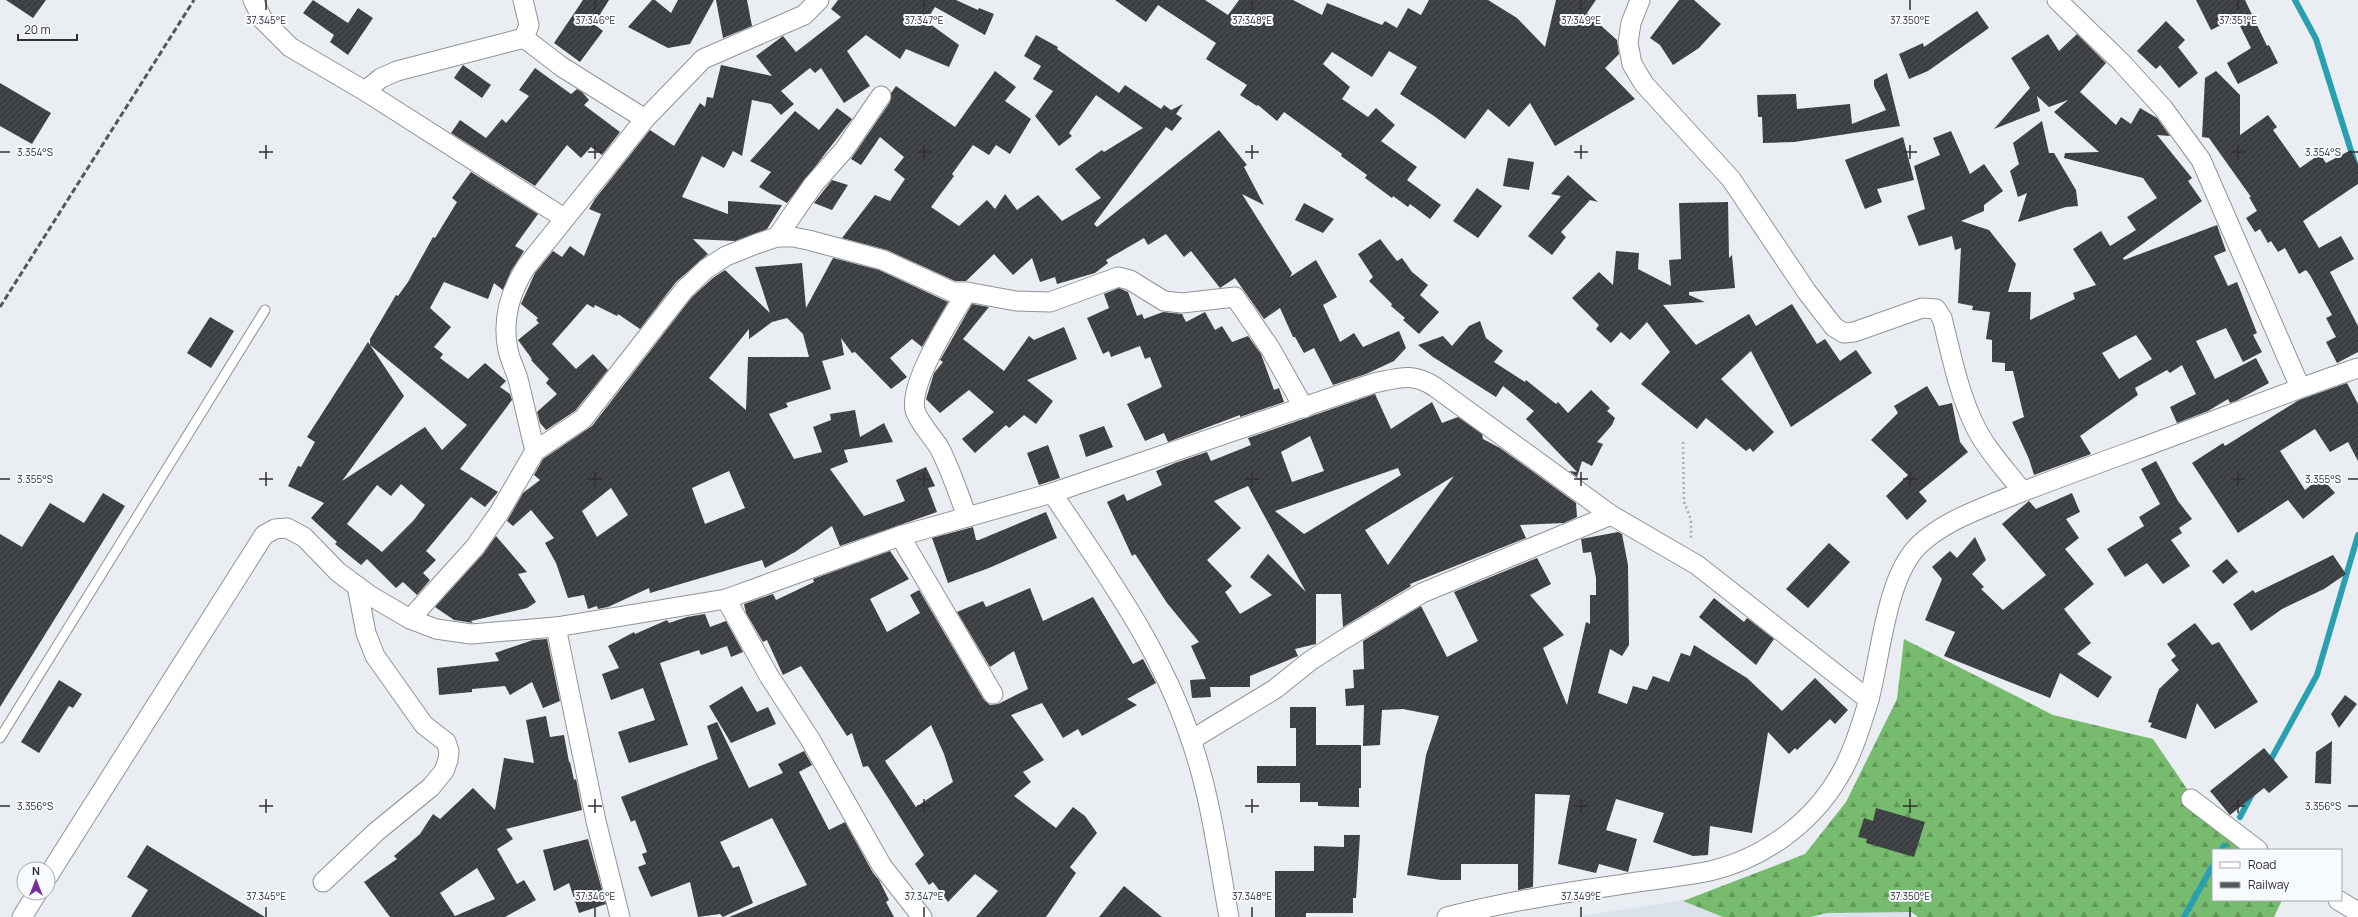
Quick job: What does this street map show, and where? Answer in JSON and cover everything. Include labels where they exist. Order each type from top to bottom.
[{"type":"street","points":[[253,0],[263,20],[279,38],[290,47],[365,91],[564,218]]},
{"type":"street","points":[[522,0],[529,25],[524,38]]},
{"type":"street","points":[[535,451],[518,377],[508,351],[505,329],[510,302],[518,281],[564,218],[645,119],[703,59],[804,15],[819,0]]},
{"type":"street","points":[[1640,0],[1631,24],[1628,43],[1632,64],[1644,84],[1731,179],[1803,286],[1834,327],[1844,333],[1854,332],[1922,308],[1936,309],[1942,318],[1959,384],[1974,424],[1986,445],[2022,491]]},
{"type":"street","points":[[2057,0],[2121,62],[2163,108],[2201,160],[2300,387]]},
{"type":"street","points":[[365,91],[381,78],[397,71],[524,38]]},
{"type":"street","points":[[524,38],[562,67],[645,119]]},
{"type":"street","points":[[777,237],[813,185],[844,150],[881,96]]},
{"type":"street","points":[[410,619],[475,547],[499,513],[535,451],[583,419],[684,290],[706,269],[726,256],[777,237],[793,237],[851,250],[883,260],[948,290],[1016,301],[1050,302],[1102,282],[1124,277],[1164,301],[1182,303],[1235,297],[1270,348],[1304,408]]},
{"type":"street","points":[[967,292],[923,371],[916,397],[916,411],[951,473],[967,517]]},
{"type":"street","points":[[1447,917],[1560,893],[1712,870],[1749,857],[1778,842],[1795,828],[1826,796],[1839,777],[1852,747],[1868,700],[1886,622],[1902,567],[1916,548],[1933,533],[1964,516],[2022,491],[2166,439],[2300,387],[2358,368]]},
{"type":"street","points":[[56,863],[264,535],[275,529],[287,528],[304,537],[338,572],[357,586],[410,619],[436,629],[471,634],[556,627],[726,599],[900,536],[1052,493],[1304,408],[1374,382],[1410,376],[1425,381],[1610,515],[1697,565],[1868,700]]},
{"type":"street","points":[[1052,493],[1110,579],[1158,659],[1191,740],[1207,797],[1229,917]]},
{"type":"street","points":[[1191,740],[1275,689],[1310,661],[1346,638],[1422,593],[1610,515]]},
{"type":"street","points":[[900,536],[993,694]]},
{"type":"street","points":[[323,882],[376,832],[431,787],[444,771],[448,760],[449,751],[446,742],[424,725],[375,656],[366,633],[357,586]]},
{"type":"street","points":[[726,599],[769,676],[810,739],[882,866],[922,917]]},
{"type":"street","points":[[556,627],[596,821],[620,917]]},
{"type":"street","points":[[2191,799],[2257,849]]},
{"type":"street","points":[[22,917],[32,901]]},
{"type":"street","points":[[2340,901],[2358,912]]},
{"type":"lane","points":[[0,738],[265,310]]},
{"type":"path","points":[[1683,442],[1684,502],[1691,520],[1690,538],[1697,565]]},
{"type":"shaded area","points":[[1907,886],[1912,917],[1576,917],[1727,893]]},
{"type":"green space","points":[[1904,639],[2053,715],[2153,739],[2204,814],[2249,849],[2212,849],[2212,901],[2282,901],[2274,917],[1918,917],[1911,912],[1827,913],[1810,917],[1723,917],[1683,901],[1805,854],[1846,802],[1897,699]]},
{"type":"building","points":[[6,0],[46,0],[33,18]]},
{"type":"building","points":[[313,0],[348,23],[358,8],[373,18],[348,55],[330,42],[334,35],[303,13]]},
{"type":"building","points":[[583,0],[609,0],[594,24],[603,31],[580,62],[554,43]]},
{"type":"building","points":[[652,0],[655,0],[671,13],[678,0],[714,0],[690,44],[668,48],[628,27]]},
{"type":"building","points":[[716,0],[747,0],[752,26],[723,38]]},
{"type":"building","points":[[838,0],[956,0],[978,10],[979,8],[994,14],[985,35],[935,7],[926,21],[959,45],[949,67],[906,49],[900,59],[866,35],[847,51],[870,86],[844,103],[821,68],[815,73],[810,68],[781,91],[794,104],[781,115],[771,104],[752,100],[742,156],[733,151],[724,168],[702,156],[682,197],[728,214],[728,201],[782,205],[767,229],[735,241],[693,239],[708,254],[676,282],[640,329],[618,314],[617,316],[595,305],[594,308],[587,304],[552,344],[576,369],[593,354],[608,370],[575,411],[546,430],[540,423],[537,412],[557,394],[546,383],[549,379],[531,360],[532,359],[518,340],[539,323],[536,320],[538,318],[521,304],[535,273],[553,251],[562,257],[570,246],[584,256],[601,214],[589,209],[595,199],[650,130],[674,146],[700,103],[705,107],[707,97],[713,98],[721,65],[772,76],[756,56],[783,36],[796,52],[841,17],[831,9]]},
{"type":"building","points":[[1115,0],[1205,0],[1228,15],[1239,0],[1293,0],[1322,15],[1327,3],[1382,25],[1385,21],[1397,28],[1408,8],[1421,15],[1429,0],[1488,0],[1517,18],[1545,47],[1556,0],[1596,0],[1587,13],[1617,40],[1619,54],[1605,68],[1635,99],[1555,146],[1530,103],[1509,127],[1488,109],[1465,139],[1434,116],[1400,94],[1417,67],[1389,51],[1372,77],[1332,52],[1323,64],[1350,87],[1342,99],[1368,117],[1376,108],[1395,125],[1381,141],[1417,167],[1407,180],[1441,205],[1430,219],[1410,204],[1408,207],[1393,196],[1392,198],[1365,178],[1367,175],[1341,156],[1342,154],[1284,112],[1277,121],[1258,105],[1257,106],[1240,95],[1247,85],[1206,59],[1216,43],[1158,5],[1146,22]]},
{"type":"building","points":[[1679,0],[1694,0],[1721,24],[1699,48],[1673,65],[1660,45],[1650,38]]},
{"type":"building","points":[[2196,0],[2245,0],[2267,46],[2269,45],[2278,63],[2238,84],[2227,63],[2251,48],[2237,20],[2234,21],[2233,19],[2211,30]]},
{"type":"building","points":[[1977,11],[1989,28],[1928,71],[1909,79],[1899,54],[1923,43],[1924,47]]},
{"type":"building","points":[[2166,21],[2185,40],[2178,47],[2198,73],[2179,88],[2160,65],[2156,69],[2137,51]]},
{"type":"building","points":[[2048,34],[2059,51],[2077,34],[2106,63],[2080,92],[2116,125],[2121,117],[2131,124],[2140,108],[2157,118],[2170,136],[2157,135],[2192,178],[2188,181],[2202,201],[2123,258],[2124,260],[2217,225],[2226,251],[2214,256],[2228,286],[2237,282],[2257,333],[2253,335],[2262,352],[2243,362],[2226,328],[2196,341],[2215,379],[2256,358],[2269,383],[2236,401],[2230,403],[2228,399],[2208,411],[2177,423],[2170,407],[2196,394],[2182,365],[2170,373],[2167,370],[2135,388],[2138,395],[2080,436],[2091,454],[2034,475],[2029,459],[2012,422],[2024,417],[2013,371],[2005,371],[2005,363],[1992,362],[1992,340],[1986,339],[1990,312],[1972,310],[1973,306],[1958,303],[1961,248],[1955,250],[1952,236],[1919,246],[1907,216],[1925,209],[1914,166],[1940,155],[1933,138],[1951,131],[1970,174],[1984,164],[2003,191],[1984,205],[1984,211],[1961,221],[1989,230],[2016,264],[2008,292],[2031,292],[2030,320],[2075,299],[2073,293],[2096,285],[2073,249],[2101,231],[2110,246],[2136,230],[2127,217],[2157,198],[2143,178],[2064,158],[2065,153],[2099,152],[2054,112],[2068,100],[2049,107],[2037,96],[2040,111],[1994,129],[2030,88],[2011,58]],"holes":[[[2136,335],[2152,359],[2119,379],[2102,353]]]},
{"type":"building","points":[[1036,35],[1058,47],[1057,49],[1119,93],[1125,85],[1161,109],[1164,105],[1171,110],[1183,104],[1176,114],[1182,118],[1172,131],[1166,127],[1094,224],[1097,227],[1219,130],[1247,165],[1244,167],[1264,205],[1242,194],[1292,273],[1290,277],[1316,260],[1337,297],[1323,305],[1340,342],[1354,333],[1363,347],[1399,331],[1406,348],[1394,361],[1366,374],[1333,385],[1314,348],[1304,353],[1295,337],[1293,337],[1280,308],[1264,319],[1235,278],[1220,288],[1191,251],[1184,257],[1166,234],[1148,245],[1144,238],[1106,260],[1108,263],[1095,273],[1057,284],[1055,277],[1040,282],[1032,258],[1013,275],[994,254],[966,281],[955,281],[887,250],[842,238],[875,195],[890,201],[905,179],[894,170],[904,157],[880,137],[861,165],[851,159],[890,102],[891,93],[896,86],[955,127],[995,71],[1016,87],[1005,101],[1031,119],[1010,154],[996,145],[989,155],[973,145],[952,174],[954,176],[931,207],[959,226],[987,200],[995,209],[1005,194],[1017,210],[1038,195],[1062,221],[1101,198],[1075,169],[1102,150],[1104,152],[1143,128],[1096,95],[1069,133],[1072,136],[1059,146],[1035,116],[1053,91],[1033,79],[1041,66],[1024,56]]},
{"type":"building","points":[[463,65],[491,85],[482,98],[454,78]]},
{"type":"building","points":[[535,68],[571,94],[577,89],[582,92],[589,100],[584,105],[620,132],[602,155],[591,147],[581,158],[567,145],[535,186],[451,133],[460,120],[486,138],[502,119],[506,123],[529,96],[519,90]]},
{"type":"building","points":[[2216,71],[2240,95],[2240,135],[2268,115],[2277,127],[2273,130],[2300,168],[2320,154],[2326,163],[2351,150],[2358,165],[2358,184],[2303,221],[2319,248],[2341,236],[2354,259],[2330,272],[2358,326],[2358,352],[2337,363],[2326,342],[2336,337],[2326,318],[2332,315],[2310,275],[2306,270],[2299,274],[2285,248],[2278,252],[2271,241],[2268,243],[2260,229],[2255,232],[2246,218],[2257,211],[2249,197],[2251,197],[2209,138],[2202,137],[2205,78]]},
{"type":"building","points":[[1887,73],[1900,126],[1794,142],[1763,143],[1762,117],[1758,117],[1757,95],[1796,94],[1797,109],[1850,104],[1852,124],[1886,110],[1874,86],[1874,80]]},
{"type":"building","points":[[0,83],[51,113],[32,144],[0,126]]},
{"type":"building","points":[[837,108],[852,119],[787,203],[759,187],[771,172],[750,161],[795,111],[819,130]]},
{"type":"building","points":[[2042,121],[2049,153],[2054,153],[2076,190],[2078,206],[2066,207],[2018,222],[2027,193],[2018,197],[2010,171],[2019,164],[2013,143]]},
{"type":"building","points":[[1903,137],[1914,180],[1877,189],[1882,202],[1865,209],[1845,160]]},
{"type":"building","points":[[1508,158],[1534,162],[1529,190],[1503,186]]},
{"type":"building","points":[[471,172],[538,214],[515,246],[524,251],[511,271],[503,290],[494,283],[488,299],[444,282],[430,308],[451,327],[434,347],[443,354],[440,358],[468,379],[485,363],[506,381],[500,387],[510,394],[512,400],[460,469],[498,492],[485,507],[471,497],[426,551],[436,560],[423,573],[430,580],[417,595],[403,582],[396,588],[367,559],[361,565],[335,544],[337,542],[311,518],[324,503],[288,486],[298,466],[301,467],[315,442],[307,437],[368,342],[370,345],[370,339],[396,295],[398,296],[408,282],[433,237],[435,238],[457,202],[452,198]],"holes":[[[370,345],[467,425],[442,450],[425,427],[342,481],[404,396]],[[401,484],[425,505],[414,520],[382,552],[347,524],[377,485],[391,496]]]},
{"type":"building","points":[[1568,175],[1598,202],[1590,200],[1561,232],[1566,237],[1552,255],[1528,236],[1561,196],[1551,194]]},
{"type":"building","points":[[832,180],[848,185],[832,210],[814,203]]},
{"type":"building","points":[[1477,188],[1502,206],[1478,238],[1453,221]]},
{"type":"building","points":[[1728,202],[1729,258],[1732,255],[1735,288],[1689,292],[1689,295],[1705,302],[1663,305],[1696,345],[1749,314],[1756,326],[1792,304],[1817,344],[1825,339],[1840,361],[1856,350],[1872,373],[1791,427],[1751,351],[1721,379],[1774,432],[1753,452],[1750,448],[1746,451],[1706,418],[1697,429],[1641,384],[1670,352],[1647,322],[1630,340],[1621,332],[1611,343],[1596,329],[1599,325],[1572,298],[1599,272],[1613,285],[1616,251],[1639,253],[1638,269],[1671,286],[1669,260],[1681,259],[1679,203]]},
{"type":"building","points":[[1304,203],[1334,219],[1323,233],[1295,220]]},
{"type":"building","points":[[1380,239],[1397,261],[1402,258],[1412,272],[1428,285],[1420,295],[1439,312],[1419,334],[1403,320],[1405,318],[1391,306],[1392,304],[1369,281],[1373,277],[1358,254]]},
{"type":"building","points":[[833,258],[879,270],[948,302],[922,347],[912,339],[890,358],[907,377],[891,389],[855,352],[852,353],[841,338],[844,355],[822,361],[831,389],[786,403],[788,407],[769,414],[794,459],[822,452],[813,427],[831,420],[830,414],[855,410],[860,437],[884,423],[893,442],[844,450],[848,462],[830,469],[864,516],[905,501],[896,480],[926,467],[935,486],[928,488],[937,512],[840,546],[832,526],[795,552],[765,568],[762,560],[650,593],[649,588],[608,607],[598,609],[597,606],[588,609],[584,595],[568,598],[556,563],[545,543],[554,538],[531,510],[513,526],[507,521],[523,493],[540,480],[534,475],[543,459],[592,426],[692,297],[713,278],[725,270],[770,313],[755,267],[802,263],[806,308]],"holes":[[[787,318],[803,334],[809,357],[748,357],[746,410],[709,378],[749,329],[749,339],[772,322]],[[729,471],[745,508],[705,524],[692,488]],[[611,488],[628,515],[597,537],[582,511]]]},
{"type":"building","points":[[1119,288],[1128,292],[1137,316],[1142,314],[1144,319],[1163,312],[1182,314],[1186,322],[1205,312],[1215,330],[1222,326],[1232,342],[1248,336],[1261,354],[1274,390],[1279,388],[1284,402],[1240,417],[1240,415],[1168,442],[1164,433],[1145,441],[1127,404],[1162,387],[1150,357],[1145,359],[1140,346],[1111,357],[1109,351],[1103,354],[1087,318],[1109,308],[1104,294]]},
{"type":"building","points":[[972,304],[989,307],[963,339],[1004,371],[1029,336],[1034,340],[1064,327],[1077,359],[1027,380],[1053,401],[1036,424],[1024,415],[1009,428],[1006,425],[975,453],[962,439],[994,412],[969,390],[940,413],[926,399],[934,373],[943,362],[940,360]]},
{"type":"building","points":[[210,317],[234,331],[211,368],[187,353]]},
{"type":"building","points":[[1480,321],[1486,338],[1503,351],[1494,362],[1525,382],[1526,380],[1556,404],[1558,402],[1568,413],[1591,390],[1610,408],[1607,411],[1615,418],[1612,425],[1597,442],[1603,444],[1592,466],[1582,461],[1577,477],[1569,471],[1577,472],[1526,419],[1534,411],[1503,386],[1496,397],[1433,357],[1418,345],[1443,336],[1452,346],[1469,326]]},
{"type":"building","points":[[2347,383],[2358,404],[2358,461],[2348,442],[2330,452],[2315,429],[2280,451],[2305,490],[2321,477],[2335,493],[2303,519],[2288,500],[2238,533],[2192,463],[2223,443],[2225,446],[2299,400]]},
{"type":"building","points":[[1927,386],[1939,406],[1952,403],[1960,442],[1968,452],[1919,492],[1927,501],[1907,520],[1886,496],[1908,475],[1871,440],[1898,413],[1894,406]]},
{"type":"building","points":[[1375,394],[1391,429],[1432,402],[1442,423],[1458,417],[1482,434],[1483,439],[1500,448],[1576,503],[1577,517],[1564,523],[1520,525],[1526,538],[1410,584],[1411,586],[1343,627],[1341,594],[1316,594],[1316,644],[1295,649],[1298,656],[1250,676],[1250,687],[1210,687],[1211,697],[1192,698],[1190,680],[1206,679],[1191,646],[1199,642],[1167,603],[1135,554],[1132,556],[1107,502],[1124,494],[1127,501],[1162,485],[1156,471],[1207,452],[1211,461],[1251,445],[1248,438]],"holes":[[[1310,436],[1324,471],[1292,482],[1281,452]],[[1398,468],[1401,475],[1304,534],[1275,511]],[[1454,476],[1388,565],[1365,530]],[[1248,486],[1306,592],[1268,554],[1250,577],[1272,595],[1240,614],[1225,592],[1232,586],[1207,560],[1241,528],[1214,501]]]},
{"type":"building","points":[[1104,426],[1113,447],[1086,457],[1079,435]]},
{"type":"building","points":[[1048,445],[1060,478],[1039,485],[1027,453]]},
{"type":"building","points":[[2156,461],[2178,501],[2192,519],[2179,528],[2182,533],[2171,540],[2190,566],[2163,584],[2147,563],[2125,577],[2107,549],[2144,526],[2139,517],[2160,504],[2141,469]]},
{"type":"building","points":[[103,493],[125,506],[0,707],[0,534],[22,547],[50,503],[84,523]]},
{"type":"building","points":[[2072,493],[2080,512],[2066,519],[2079,538],[2065,549],[2094,584],[2064,609],[2091,643],[2077,654],[2112,677],[2098,698],[2060,673],[2050,698],[1944,656],[1955,632],[1925,620],[1942,579],[1932,567],[1950,551],[1957,558],[1975,537],[1986,560],[1972,574],[1984,587],[1981,589],[2003,610],[2046,575],[2002,524],[2029,501],[2036,509]]},
{"type":"building","points":[[1046,512],[1057,538],[989,568],[948,583],[932,538],[973,527],[976,540],[979,540]]},
{"type":"building","points":[[1618,532],[1622,534],[1628,565],[1629,645],[1622,656],[1610,649],[1598,693],[1627,704],[1633,686],[1647,690],[1653,676],[1669,682],[1681,653],[1690,656],[1694,645],[1747,678],[1782,711],[1815,678],[1848,710],[1835,724],[1830,719],[1797,750],[1795,748],[1789,754],[1768,732],[1752,833],[1710,826],[1708,855],[1693,856],[1653,842],[1664,813],[1616,799],[1606,830],[1637,839],[1628,872],[1599,864],[1596,873],[1558,864],[1570,795],[1535,794],[1533,887],[1518,890],[1518,864],[1461,864],[1461,880],[1441,880],[1407,875],[1426,755],[1439,716],[1403,709],[1382,710],[1380,745],[1363,746],[1364,705],[1346,706],[1345,689],[1354,688],[1353,670],[1364,669],[1363,641],[1421,606],[1447,657],[1478,641],[1454,592],[1537,558],[1551,584],[1530,595],[1564,635],[1543,648],[1567,705],[1586,622],[1590,624],[1590,595],[1596,595],[1596,578],[1591,552],[1583,553],[1581,539]]},
{"type":"building","points":[[496,536],[527,572],[518,574],[536,602],[527,608],[471,621],[473,623],[454,620],[435,607],[483,554]]},
{"type":"building","points":[[1829,543],[1850,562],[1808,608],[1786,589]]},
{"type":"building","points":[[890,551],[909,579],[870,599],[887,632],[920,613],[910,595],[919,590],[984,700],[990,705],[998,704],[1028,689],[1014,651],[990,667],[957,612],[983,601],[986,607],[1030,588],[1043,621],[1093,597],[1133,664],[1143,659],[1156,683],[1127,699],[1137,705],[1082,736],[1078,729],[1063,738],[1042,703],[1011,715],[1044,760],[1023,772],[1031,782],[1014,796],[1056,828],[1073,807],[1085,816],[1097,833],[1070,867],[1076,873],[1046,917],[976,917],[998,891],[975,874],[948,902],[933,882],[929,885],[915,864],[924,855],[868,766],[863,767],[852,733],[847,736],[801,666],[783,675],[767,640],[763,642],[746,613],[744,604],[773,594],[776,600],[814,582],[813,579]],"holes":[[[931,725],[944,754],[953,782],[916,807],[885,761]]]},
{"type":"building","points":[[2333,555],[2346,574],[2324,589],[2282,609],[2251,631],[2233,604],[2253,590],[2255,593]]},
{"type":"building","points":[[2227,559],[2238,572],[2223,584],[2212,571]]},
{"type":"building","points":[[1714,598],[1744,622],[1747,618],[1774,639],[1756,665],[1699,617]]},
{"type":"building","points":[[705,614],[710,627],[726,621],[743,652],[731,657],[727,646],[701,655],[699,650],[660,663],[688,745],[629,763],[618,732],[655,720],[643,688],[611,700],[602,674],[619,668],[608,646],[634,632],[635,634],[667,620],[669,623],[687,617]]},
{"type":"building","points":[[2195,623],[2212,645],[2219,642],[2258,702],[2215,729],[2197,703],[2186,739],[2150,727],[2152,723],[2148,722],[2159,689],[2179,670],[2171,660],[2176,656],[2167,644]]},
{"type":"building","points":[[547,639],[560,701],[543,708],[532,682],[510,695],[505,686],[472,689],[472,692],[439,695],[437,668],[499,661],[495,653],[533,640]]},
{"type":"building","points":[[59,680],[82,694],[73,708],[69,706],[39,753],[21,742]]},
{"type":"building","points":[[742,686],[757,712],[768,707],[776,724],[731,743],[709,706]]},
{"type":"building","points":[[2345,695],[2357,704],[2339,728],[2331,714]]},
{"type":"building","points":[[1290,707],[1316,707],[1316,745],[1361,745],[1361,788],[1359,788],[1359,807],[1318,806],[1318,802],[1300,802],[1300,783],[1257,783],[1257,766],[1296,766],[1296,728],[1290,728]]},
{"type":"building","points":[[546,716],[550,737],[564,735],[569,762],[574,780],[576,779],[582,810],[506,829],[513,839],[497,849],[517,884],[524,880],[536,900],[505,917],[390,917],[364,882],[397,859],[394,856],[420,834],[433,814],[440,819],[473,788],[495,810],[504,758],[534,763],[526,720]],"holes":[[[477,868],[495,899],[455,916],[440,893]]]},
{"type":"building","points":[[717,722],[749,788],[783,773],[778,764],[804,751],[812,765],[799,772],[829,830],[845,822],[873,873],[879,880],[889,900],[886,902],[894,917],[729,917],[807,885],[772,818],[720,842],[733,868],[739,866],[753,903],[723,917],[720,914],[698,917],[690,882],[651,897],[638,867],[646,864],[642,854],[647,852],[635,820],[631,822],[621,797],[718,759],[707,726]]},
{"type":"building","points":[[2332,741],[2331,784],[2315,783],[2316,752]]},
{"type":"building","points":[[2264,748],[2288,777],[2269,793],[2264,788],[2230,815],[2210,791]]},
{"type":"building","points":[[1876,808],[1925,822],[1914,857],[1866,843],[1867,839],[1858,837],[1864,818],[1873,821]]},
{"type":"building","points":[[1344,835],[1360,835],[1356,898],[1353,898],[1353,913],[1306,913],[1306,917],[1275,917],[1275,871],[1314,871],[1314,846],[1344,847]]},
{"type":"building","points":[[588,839],[606,904],[579,913],[569,883],[554,891],[543,850]]},
{"type":"building","points":[[147,845],[265,917],[131,917],[148,890],[127,877]]},
{"type":"building","points":[[1124,886],[1162,917],[1099,917]]},
{"type":"waterway","points":[[2295,0],[2316,39],[2358,173]]},
{"type":"waterway","points":[[2269,763],[2317,675],[2358,535]]},
{"type":"waterway","points":[[2240,817],[2252,794]]},
{"type":"waterway","points":[[2184,917],[2212,867]]},
{"type":"railway","points":[[0,307],[194,0]]}]
